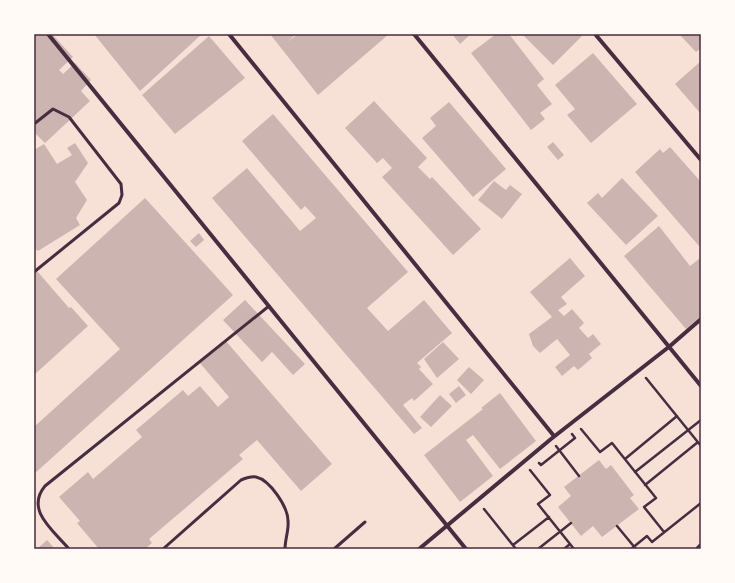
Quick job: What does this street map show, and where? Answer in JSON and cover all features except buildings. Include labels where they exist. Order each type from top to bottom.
[{"type":"street","points":[[48,34],[466,549]]},
{"type":"street","points":[[228,34],[554,436]]},
{"type":"street","points":[[414,34],[670,346],[701,386]]},
{"type":"street","points":[[595,34],[701,160]]},
{"type":"street","points":[[420,549],[554,436],[670,346],[701,319]]},
{"type":"lane","points":[[34,124],[53,109],[60,111],[69,117],[121,184],[123,190],[119,203],[34,272]]},
{"type":"lane","points":[[69,549],[40,514],[37,504],[38,494],[45,486],[269,306]]},
{"type":"lane","points":[[163,549],[241,480],[249,477],[265,481],[283,503],[288,522],[285,549]]},
{"type":"lane","points":[[334,549],[365,522]]},
{"type":"path","points":[[644,375],[701,446]]},
{"type":"path","points":[[624,459],[677,416]]},
{"type":"path","points":[[635,472],[701,420]]},
{"type":"path","points":[[523,472],[538,460],[541,465],[560,450],[575,438],[572,433],[580,427],[600,452],[612,443],[646,485],[656,498],[644,507],[664,532]]},
{"type":"path","points":[[646,485],[698,442]]},
{"type":"path","points":[[554,444],[579,476]]},
{"type":"path","points":[[529,468],[550,495],[538,504],[574,549]]},
{"type":"path","points":[[631,549],[635,548],[647,536],[652,542],[701,503]]},
{"type":"path","points":[[481,506],[516,549]]},
{"type":"path","points":[[513,545],[549,517]]},
{"type":"path","points":[[538,549],[570,523]]},
{"type":"path","points":[[617,526],[635,548]]},
{"type":"path","points":[[564,549],[570,544]]}]
